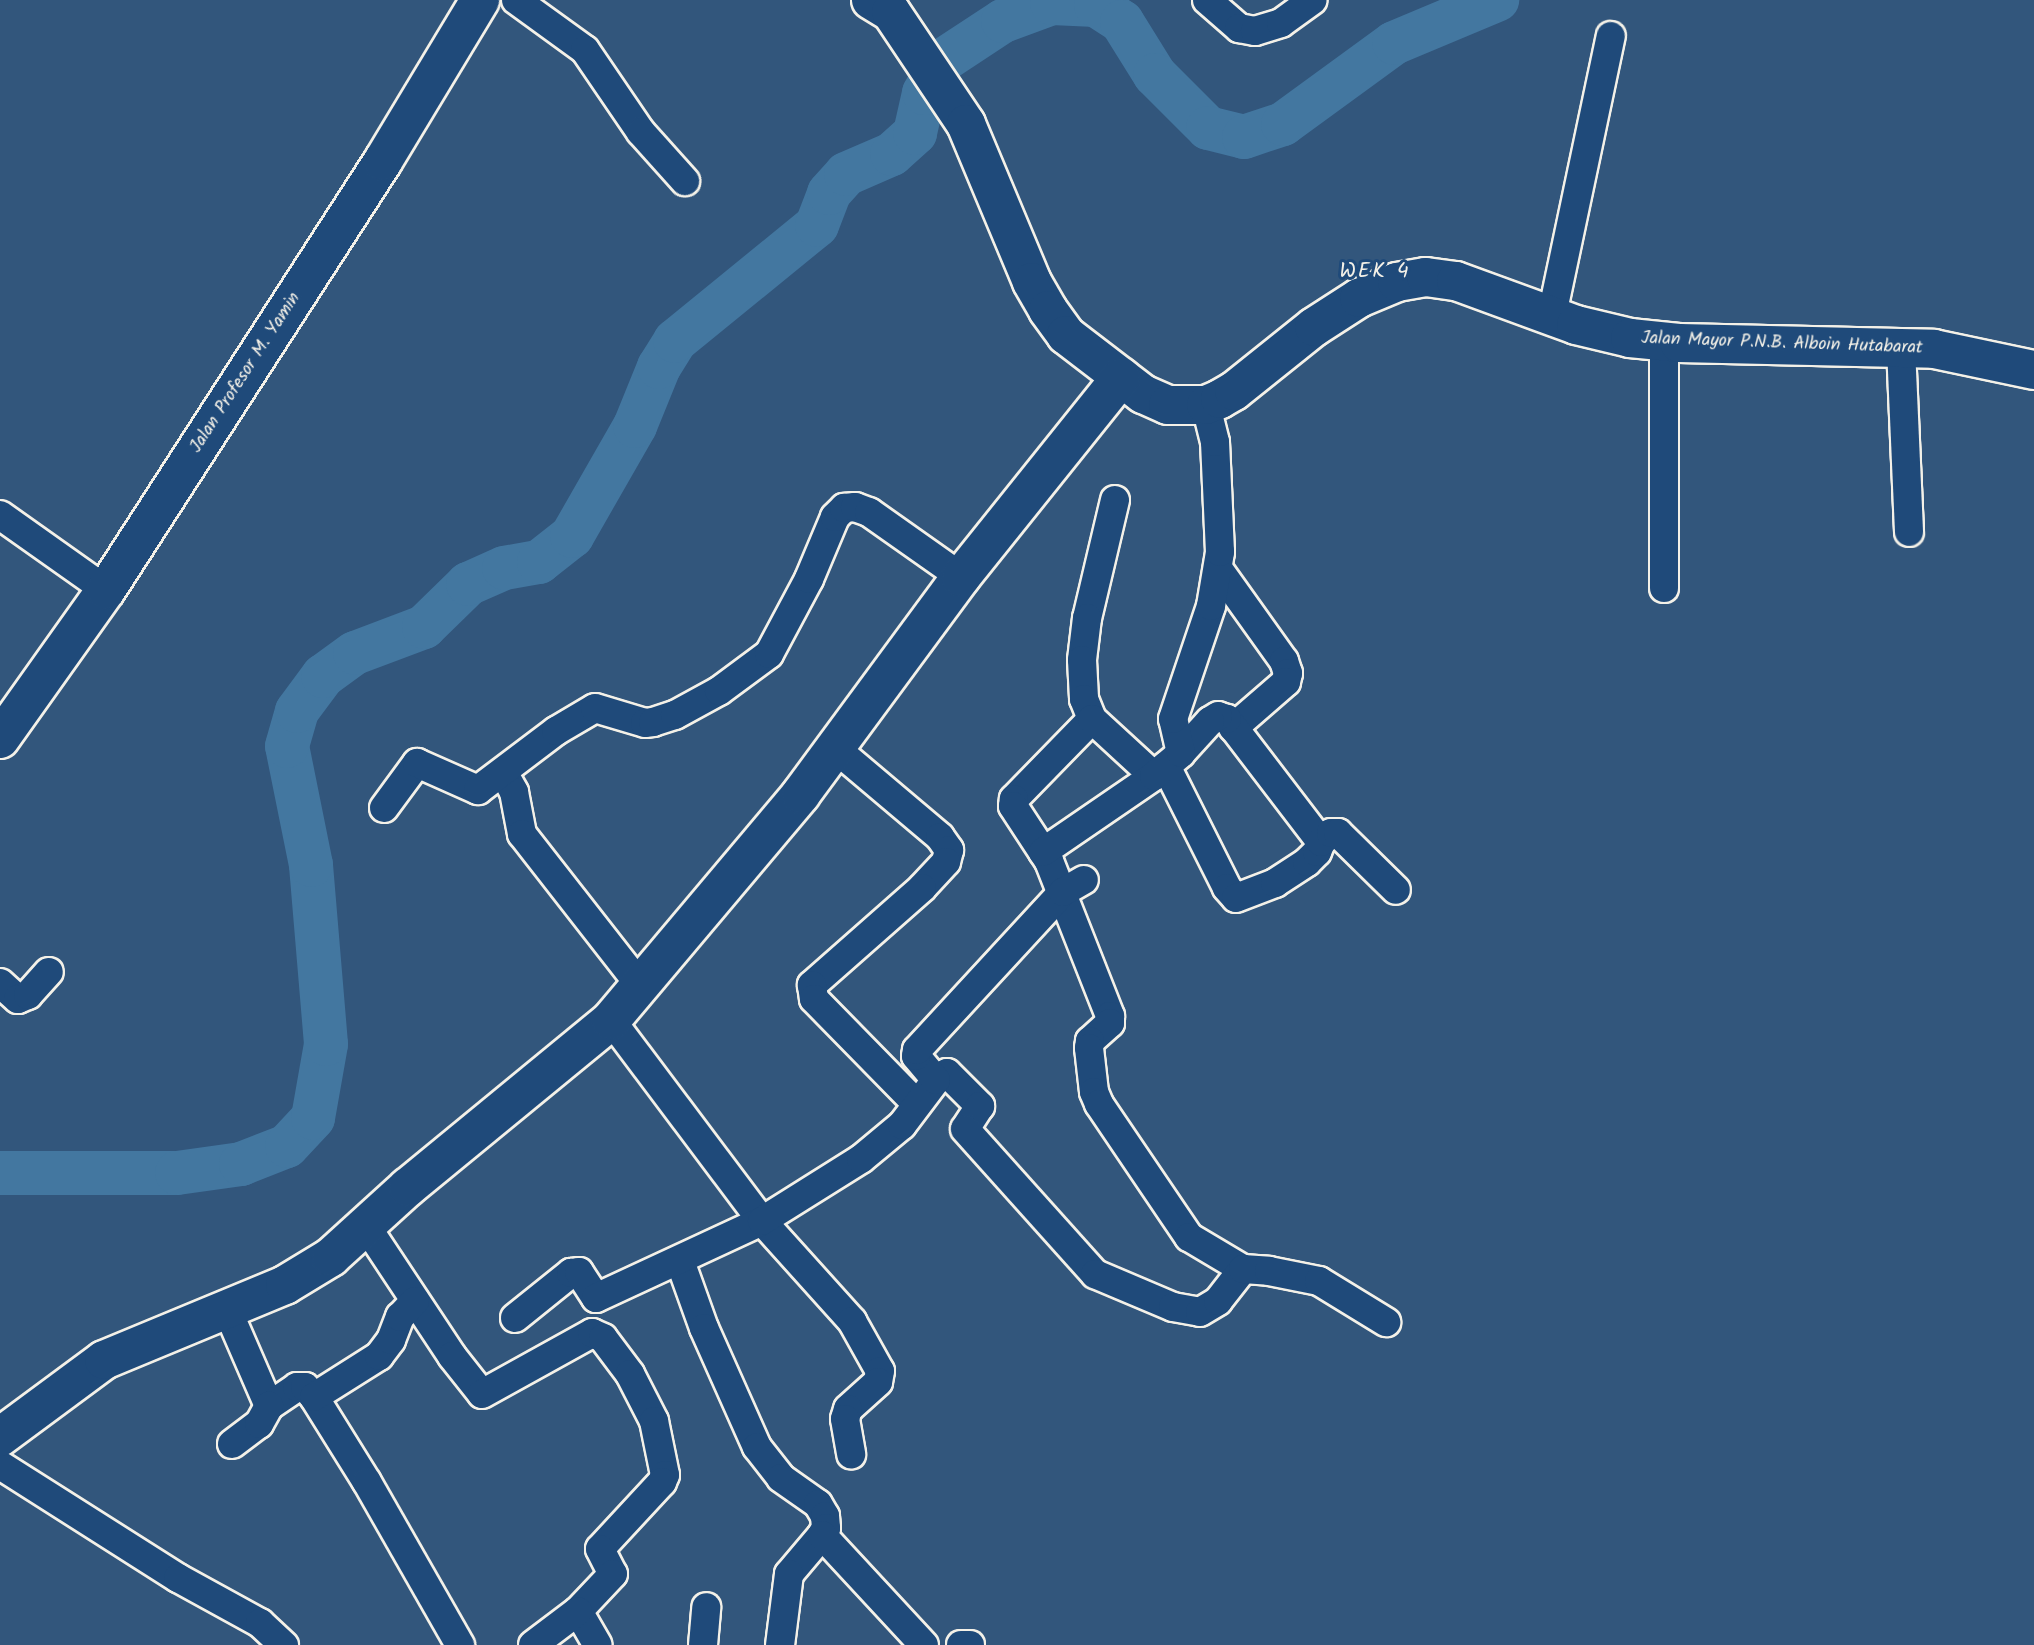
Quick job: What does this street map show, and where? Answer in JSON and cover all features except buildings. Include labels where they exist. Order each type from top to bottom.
[{"type":"main road","name":"Jalan Profesor M. Yamin","points":[[0,739],[106,590],[383,161],[480,0]]},
{"type":"main road","name":"Jalan Mayor P.N.B. Alboin Hutabarat","points":[[881,6],[965,124],[1032,282],[1048,310],[1066,335],[1143,394],[1168,405],[1206,405],[1234,391],[1314,327],[1359,298],[1397,282],[1426,277],[1456,281],[1608,334],[1664,342],[1901,348],[1954,352],[2034,370]]},
{"type":"main road","points":[[0,1437],[104,1360],[285,1285],[331,1256],[408,1186],[611,1020],[836,749],[961,576],[1121,377]]},
{"type":"street","points":[[516,0],[585,50],[641,131],[685,181]]},
{"type":"street","points":[[1207,0],[1239,28],[1255,31],[1281,23],[1313,0]]},
{"type":"street","points":[[1552,315],[1611,36]]},
{"type":"street","points":[[1664,342],[1664,588]]},
{"type":"street","points":[[1901,348],[1909,532]]},
{"type":"street","points":[[1167,765],[1174,719],[1211,606],[1219,570],[1215,442],[1206,405]]},
{"type":"street","points":[[1115,500],[1087,618],[1083,660],[1084,699],[1092,719],[1167,765],[1227,888],[1236,898],[1247,897],[1275,883],[1307,862],[1331,833],[1338,833],[1396,890]]},
{"type":"street","points":[[384,808],[417,763],[475,790],[556,731],[595,708],[645,723],[661,720],[719,691],[758,665],[769,654],[809,579],[835,517],[844,508],[855,507],[869,512],[961,576]]},
{"type":"street","points":[[0,515],[106,590]]},
{"type":"street","points":[[1219,570],[1284,661],[1288,673],[1286,682],[1233,728]]},
{"type":"street","points":[[1043,852],[1167,765],[1218,716],[1227,719],[1321,842]]},
{"type":"street","points":[[1092,719],[1014,799],[1013,806],[1043,852],[1073,886],[1110,1016],[1110,1023],[1090,1041],[1089,1048],[1094,1092],[1099,1104],[1189,1237],[1243,1269],[1319,1281],[1386,1322]]},
{"type":"street","points":[[836,749],[940,837],[949,850],[946,862],[922,888],[811,985],[814,999],[917,1104]]},
{"type":"street","points":[[503,772],[514,792],[522,834],[640,985]]},
{"type":"street","points":[[936,1080],[936,1076],[916,1056],[917,1050],[1073,886]]},
{"type":"street","points":[[0,983],[18,999],[28,995],[48,972]]},
{"type":"street","points":[[611,1020],[762,1221],[852,1321],[880,1371],[878,1382],[848,1409],[845,1419],[851,1454]]},
{"type":"street","points":[[515,1318],[570,1273],[579,1272],[596,1298],[762,1221],[862,1159],[902,1125],[936,1080],[947,1073],[980,1106],[965,1129],[1095,1274],[1173,1307],[1200,1312],[1217,1301],[1243,1269]]},
{"type":"street","points":[[366,1226],[415,1301],[482,1394],[592,1333],[603,1338],[631,1374],[654,1421],[665,1475],[662,1482],[600,1549],[613,1574],[578,1611],[533,1645]]},
{"type":"street","points":[[680,1261],[704,1328],[757,1447],[781,1478],[818,1504],[826,1522],[822,1535],[789,1574],[780,1645]]},
{"type":"street","points":[[314,1397],[379,1356],[391,1340],[400,1317],[415,1301]]},
{"type":"street","points":[[227,1309],[269,1406]]},
{"type":"street","points":[[232,1444],[259,1424],[269,1406],[297,1387],[305,1387],[367,1482],[460,1645]]},
{"type":"street","points":[[0,1465],[178,1578],[260,1623],[285,1645]]},
{"type":"street","points":[[822,1535],[924,1645]]},
{"type":"street","points":[[703,1645],[706,1607]]},
{"type":"street","points":[[578,1611],[598,1645]]},
{"type":"street","points":[[961,1645],[970,1645]]},
{"type":"waterway","points":[[0,1173],[177,1173],[241,1164],[287,1146],[313,1118],[326,1044],[311,865],[287,746],[297,711],[323,676],[355,653],[424,627],[468,584],[504,568],[539,562],[572,536],[635,426],[659,367],[675,341],[817,225],[829,193],[846,174],[892,154],[915,133],[924,93],[942,61],[1003,21],[1052,3],[1096,5],[1122,22],[1155,75],[1208,128],[1244,137],[1283,124],[1394,43],[1497,0]]},
{"type":"district","name":"WEK 4","points":[[1375,272]]}]
